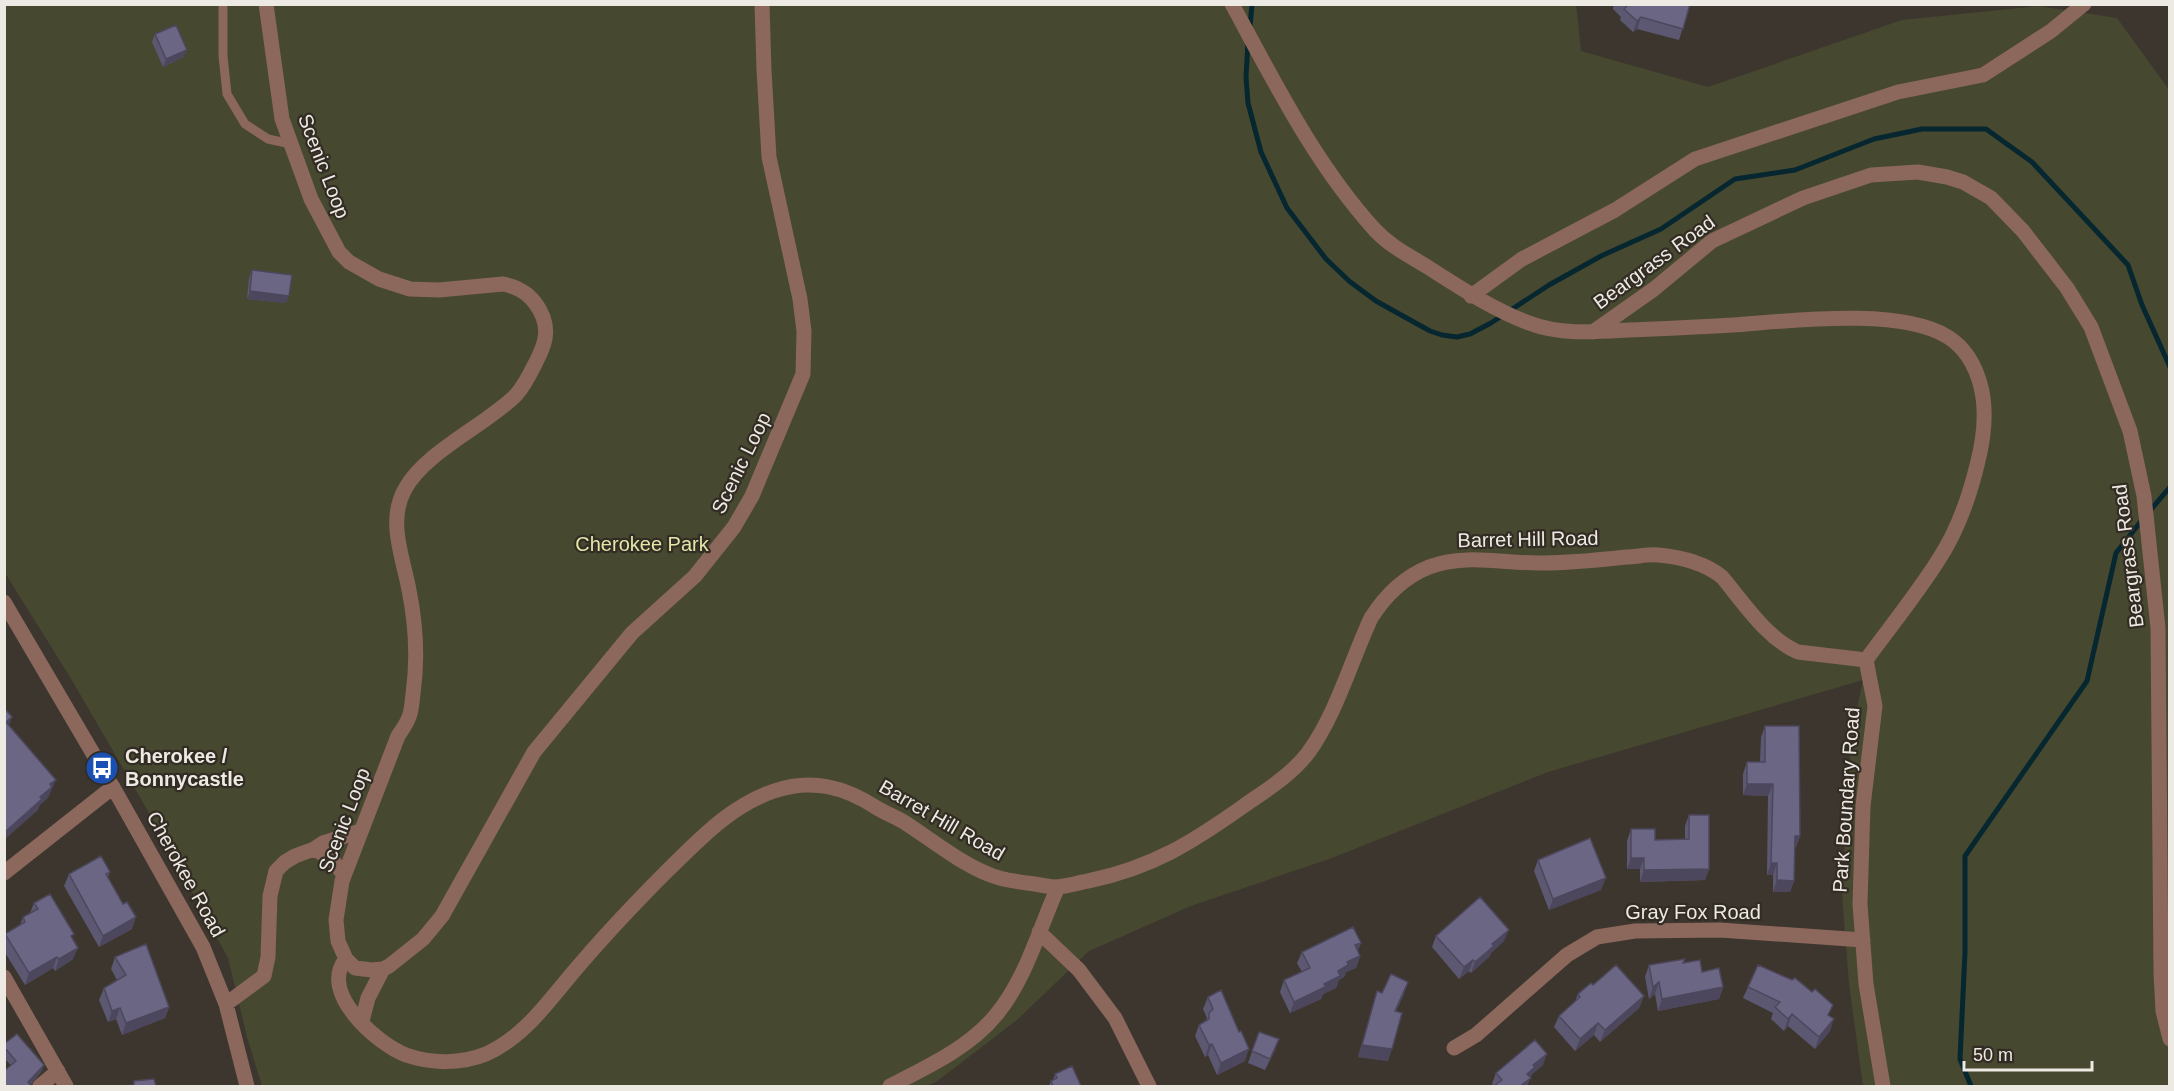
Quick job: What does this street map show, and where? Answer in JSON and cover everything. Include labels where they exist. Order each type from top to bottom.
[{"type":"street","name":"Scenic Loop","points":[[266,4],[282,119],[310,199],[336,246],[349,262],[379,279],[410,289],[439,290],[503,284],[513,286],[523,290],[537,305],[546,331],[546,339],[528,379],[516,395],[424,467],[413,477],[401,497],[396,521],[417,637],[414,683],[409,717],[398,736],[344,876],[336,920],[338,941],[346,959]]},
{"type":"street","name":"Scenic Loop","points":[[383,969],[423,939],[442,916],[534,752],[632,633],[695,576],[734,527],[752,496],[794,400],[805,363],[804,331],[800,299],[769,157],[762,4]]},
{"type":"street","points":[[1232,4],[1324,166],[1376,231],[1397,249],[1475,298],[1531,324],[1553,329],[1593,332],[1811,319],[1870,319],[1936,331],[1964,350],[1977,371],[1984,406],[1982,442],[1974,482],[1959,520],[1940,558],[1866,660]]},
{"type":"street","points":[[1475,298],[1522,259],[1615,210],[1695,159],[1898,92],[1983,75],[2051,31],[2084,4]]},
{"type":"street","name":"Beargrass Road","points":[[1593,332],[1654,289],[1712,241],[1803,198],[1871,176],[1918,171],[1963,182],[1991,198],[2024,231],[2067,288],[2091,327],[2126,421],[2144,496],[2158,628],[2160,973],[2163,1011],[2169,1039]]},
{"type":"street","name":"Barret Hill Road","points":[[346,959],[340,966],[338,976],[344,1000],[352,1013],[375,1036],[397,1051],[432,1061],[470,1059],[501,1046],[534,1018],[615,923],[716,824],[752,799],[794,786],[818,785],[841,789],[867,800],[987,874],[1003,880],[1058,887],[1119,874],[1159,859],[1198,838],[1284,778],[1309,751],[1326,723],[1358,646],[1380,604],[1391,592],[1416,573],[1458,560],[1543,563],[1656,555],[1695,562],[1714,570],[1722,577],[1773,637],[1789,648],[1866,660]]},
{"type":"street","name":"Cherokee Road","points":[[4,602],[113,787],[203,947],[226,1004],[248,1086]]},
{"type":"street","name":"Park Boundary Road","points":[[1866,660],[1875,706],[1862,816],[1860,904],[1866,984],[1883,1086]]},
{"type":"street","points":[[4,873],[113,787]]},
{"type":"street","points":[[226,1004],[264,976],[268,957],[270,896],[276,871],[295,855],[361,831]]},
{"type":"street","points":[[314,849],[338,865],[344,876]]},
{"type":"street","points":[[890,1086],[961,1046],[996,1015],[1018,981],[1058,887]]},
{"type":"street","name":"Gray Fox Road","points":[[1454,1048],[1476,1035],[1567,955],[1597,937],[1635,931],[1720,930],[1863,940]]},
{"type":"street","points":[[1039,932],[1079,970],[1115,1018],[1149,1086]]},
{"type":"street","points":[[346,959],[355,968],[383,969]]},
{"type":"street","points":[[362,1021],[368,998],[383,969]]},
{"type":"street","points":[[4,977],[66,1086]]},
{"type":"street","points":[[40,1086],[58,1071]]},
{"type":"lane","points":[[223,4],[226,94],[245,124],[268,139],[291,144]]},
{"type":"green space","name":"Cherokee Park","points":[[1576,4],[1581,51],[1708,87],[1902,20],[2038,6],[2117,18],[2170,91],[2169,1086],[1863,1086],[1849,984],[1842,894],[1851,737],[1863,680],[1548,772],[1332,858],[1191,906],[1089,951],[1017,1020],[936,1082],[926,1086],[262,1086],[247,1037],[228,958],[156,825],[70,677],[5,573],[5,5]]},
{"type":"building","points":[[1625,4],[1690,4],[1683,29],[1641,17],[1637,21],[1624,9],[1627,6]]},
{"type":"building","points":[[176,25],[187,50],[166,59],[155,34]]},
{"type":"building","points":[[252,270],[292,275],[289,296],[250,291]]},
{"type":"building","points":[[4,708],[12,717],[6,722],[56,780],[50,784],[52,787],[40,797],[42,799],[5,832],[4,831]]},
{"type":"building","points":[[1765,726],[1799,726],[1800,836],[1795,836],[1794,881],[1777,880],[1777,863],[1771,863],[1773,784],[1747,784],[1747,762],[1765,762]]},
{"type":"building","points":[[1689,815],[1709,815],[1709,869],[1644,870],[1644,858],[1631,858],[1631,829],[1655,829],[1655,840],[1689,839]]},
{"type":"building","points":[[1590,838],[1606,878],[1553,899],[1538,860]]},
{"type":"building","points":[[101,856],[110,872],[106,874],[123,904],[127,902],[136,917],[103,936],[69,874]]},
{"type":"building","points":[[50,894],[74,934],[71,936],[78,948],[29,973],[5,934],[25,922],[23,917],[38,909],[34,903]]},
{"type":"building","points":[[1480,897],[1509,930],[1475,962],[1473,960],[1464,967],[1436,936]]},
{"type":"building","points":[[1353,927],[1361,943],[1355,945],[1360,956],[1347,962],[1348,965],[1338,971],[1340,976],[1324,984],[1325,987],[1294,1002],[1284,980],[1310,968],[1302,952]]},
{"type":"building","points":[[146,944],[169,1007],[126,1023],[120,1008],[112,1011],[104,988],[126,975],[115,957]]},
{"type":"building","points":[[1685,959],[1683,963],[1700,960],[1702,972],[1719,968],[1723,987],[1662,999],[1659,982],[1653,987],[1649,965]]},
{"type":"building","points":[[1616,965],[1644,996],[1605,1030],[1598,1023],[1580,1039],[1559,1016],[1580,997],[1578,994],[1591,983],[1593,985]]},
{"type":"building","points":[[1758,965],[1792,980],[1795,978],[1812,992],[1815,989],[1833,1005],[1828,1015],[1834,1019],[1819,1037],[1792,1014],[1788,1019],[1775,1007],[1780,1002],[1748,987]]},
{"type":"building","points":[[1391,974],[1408,982],[1395,1011],[1402,1013],[1392,1049],[1362,1045],[1377,991],[1382,993]]},
{"type":"building","points":[[1221,990],[1249,1049],[1221,1063],[1199,1025],[1209,1019],[1209,1013],[1213,1009],[1208,997]]},
{"type":"building","points":[[1259,1032],[1279,1039],[1270,1059],[1252,1051]]},
{"type":"building","points":[[17,1034],[44,1065],[28,1082],[31,1086],[4,1086],[4,1071],[16,1061],[4,1044]]},
{"type":"building","points":[[1535,1040],[1547,1054],[1533,1065],[1535,1067],[1527,1074],[1531,1078],[1520,1086],[1494,1086],[1502,1080],[1496,1073]]},
{"type":"building","points":[[1072,1066],[1081,1086],[1053,1086],[1051,1081],[1057,1078],[1055,1074]]},
{"type":"building","points":[[154,1079],[156,1086],[120,1086],[134,1085],[134,1081]]},
{"type":"waterway","points":[[1250,27],[1252,4]]},
{"type":"waterway","points":[[1248,42],[1246,77],[1248,103],[1261,152],[1287,208],[1326,259],[1349,281],[1376,301],[1430,331],[1457,337],[1470,334],[1601,256],[1661,229],[1735,179],[1795,170],[1874,139],[1922,129],[1986,129],[2032,162],[2128,265],[2142,305],[2170,367]]},
{"type":"waterway","points":[[2148,513],[2170,487]]},
{"type":"waterway","points":[[1971,1086],[1960,1059],[1965,952],[1965,856],[2087,681],[2116,553],[2142,520]]},
{"type":"place","name":"Cherokee / Bonnycastle","points":[[102,768]]}]
